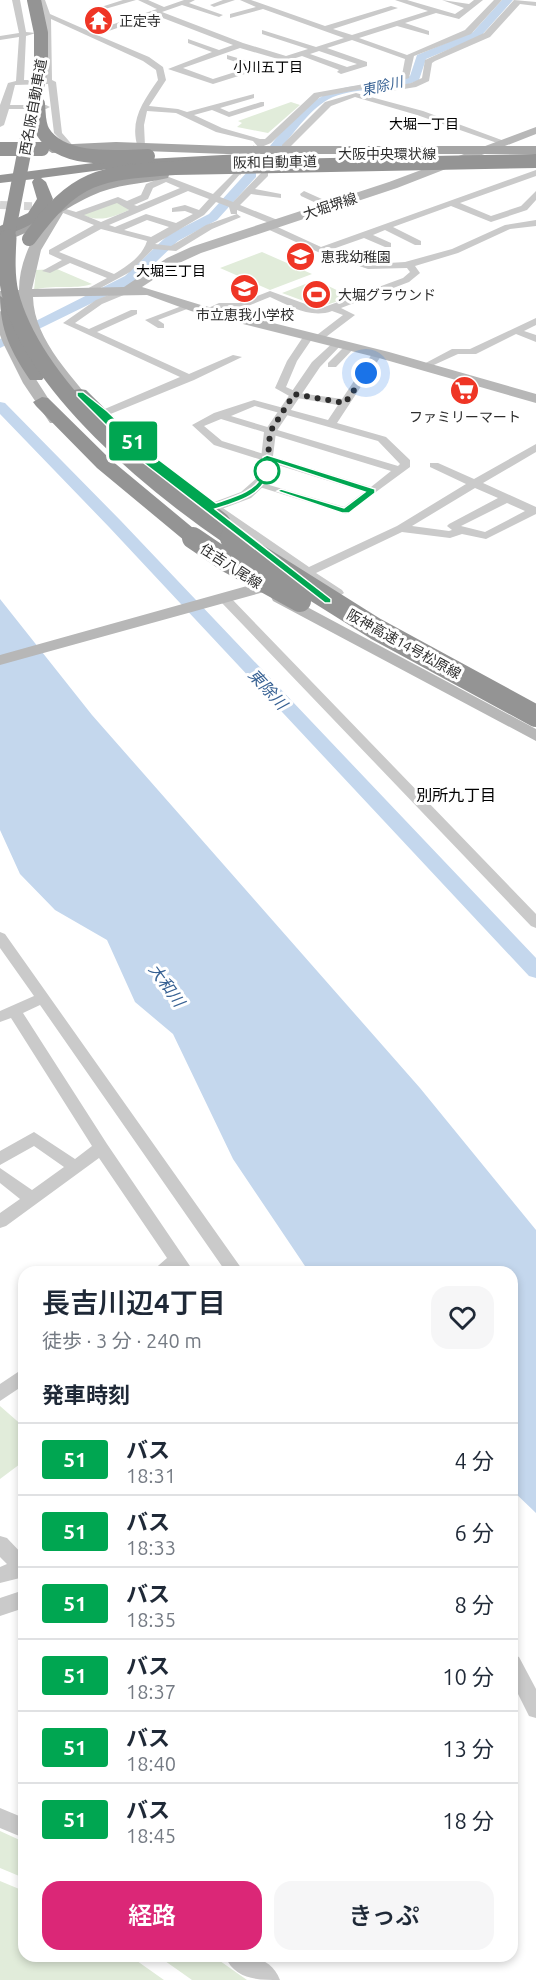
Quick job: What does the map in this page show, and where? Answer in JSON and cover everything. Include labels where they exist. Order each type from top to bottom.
[{"type":"highway","name":"西名阪自動車道","points":[[12,180],[28,138],[28,88],[32,41],[23,0]]},
{"type":"highway","name":"西名阪自動車道","points":[[12,180],[3,151],[44,41],[34,0]]},
{"type":"highway","points":[[28,88],[40,124],[48,139],[63,148],[86,154],[405,157]]},
{"type":"highway","points":[[0,198],[3,151],[42,149],[63,155],[71,163],[70,176],[29,239],[17,271],[24,317]]},
{"type":"highway","name":"阪和自動車道","points":[[12,180],[116,164],[205,159],[239,165],[405,157],[536,156]]},
{"type":"highway","points":[[29,239],[55,205],[69,192],[88,181],[116,174],[220,168],[536,161]]},
{"type":"highway","name":"阪和自動車道","points":[[12,180],[127,168],[536,161]]},
{"type":"highway","points":[[12,180],[45,199],[40,209],[23,222],[0,230],[12,180]]},
{"type":"highway","name":"阪神高速14号松原線","points":[[12,180],[6,271],[11,298],[24,317],[51,373],[87,417],[144,471],[321,604],[536,718]]},
{"type":"highway","name":"阪神高速14号松原線","points":[[0,301],[7,331],[36,376],[54,399],[132,476],[224,548],[536,730]]},
{"type":"highway","points":[[80,394],[181,489],[321,604]]},
{"type":"highway","points":[[42,402],[68,430],[134,490],[192,537],[226,561],[321,604]]},
{"type":"main road","name":"大堀堺線","points":[[122,286],[182,256],[330,206],[536,130]]},
{"type":"main road","name":"大阪中央環状線","points":[[3,151],[141,146],[227,150],[536,150]]},
{"type":"main road","name":"大阪中央環状線","points":[[0,238],[32,226],[59,207],[102,187],[160,178],[280,169],[536,168]]},
{"type":"main road","name":"住吉八尾線","points":[[59,207],[35,247],[23,293],[24,317],[63,376],[80,394],[95,416],[148,466],[202,510],[264,555],[304,574],[431,664],[536,718]]},
{"type":"main road","points":[[0,295],[122,286],[148,291],[207,311],[378,353],[536,399]]},
{"type":"main road","name":"住吉八尾線","points":[[7,331],[42,402],[58,423],[88,455],[158,513],[226,565],[307,613],[536,736]]},
{"type":"main road","points":[[0,660],[223,600],[304,574]]},
{"type":"street","points":[[16,0],[23,33],[28,88]]},
{"type":"street","points":[[41,0],[47,15],[48,81]]},
{"type":"street","points":[[105,7],[132,0]]},
{"type":"street","points":[[142,0],[161,11],[267,57],[283,58]]},
{"type":"street","points":[[204,17],[231,0]]},
{"type":"street","points":[[244,0],[409,58],[468,32],[498,0]]},
{"type":"street","points":[[233,16],[281,0]]},
{"type":"street","points":[[446,0],[470,7]]},
{"type":"street","points":[[357,13],[401,1],[456,17],[479,0]]},
{"type":"street","points":[[92,34],[188,1],[215,12]]},
{"type":"street","points":[[285,147],[328,104],[356,95],[421,82],[428,77],[428,62],[432,58],[488,35],[519,1],[536,4]]},
{"type":"street","points":[[327,28],[394,8]]},
{"type":"street","points":[[176,68],[213,82],[436,11]]},
{"type":"street","points":[[47,15],[146,58],[161,72],[162,80],[142,108],[139,118],[141,146]]},
{"type":"street","points":[[373,15],[426,33]]},
{"type":"street","points":[[342,33],[376,23]]},
{"type":"street","points":[[288,26],[337,42]]},
{"type":"street","points":[[0,38],[23,33],[48,32]]},
{"type":"street","points":[[265,32],[275,35],[317,48],[364,64],[344,71],[258,40],[275,35]]},
{"type":"street","points":[[191,41],[218,52]]},
{"type":"street","points":[[161,72],[240,45]]},
{"type":"street","points":[[231,57],[244,57],[254,61],[267,57]]},
{"type":"street","points":[[142,108],[171,110],[219,130],[256,138],[260,144],[268,141],[317,95],[394,81],[406,76],[409,58]]},
{"type":"street","points":[[0,125],[2,108],[12,83],[28,88],[48,81],[54,83],[58,133],[71,148]]},
{"type":"street","points":[[356,95],[420,113],[503,142]]},
{"type":"street","points":[[187,115],[251,96]]},
{"type":"street","points":[[211,108],[229,115],[261,104]]},
{"type":"street","points":[[2,108],[55,107]]},
{"type":"street","points":[[190,378],[68,323],[122,286],[128,269],[151,243],[175,226],[201,213],[216,198],[239,165]]},
{"type":"street","points":[[321,250],[536,173]]},
{"type":"street","points":[[237,217],[232,209],[235,204],[265,174]]},
{"type":"street","points":[[122,286],[82,263],[52,252],[131,207],[145,197],[150,186],[160,178],[235,204],[270,225],[321,250],[365,266],[387,267],[409,264],[508,227],[536,223]]},
{"type":"street","points":[[78,214],[118,200],[131,207],[187,188]]},
{"type":"street","points":[[250,191],[278,196]]},
{"type":"street","points":[[304,194],[330,206]]},
{"type":"street","points":[[451,203],[491,219],[524,208],[536,194]]},
{"type":"street","points":[[59,207],[101,225],[174,249],[209,227],[237,217],[270,225]]},
{"type":"street","points":[[175,210],[185,208],[201,213]]},
{"type":"street","points":[[116,230],[146,217],[175,226]]},
{"type":"street","points":[[387,228],[418,243]]},
{"type":"street","points":[[366,235],[388,245]]},
{"type":"street","points":[[387,267],[417,253],[430,258]]},
{"type":"street","points":[[47,271],[69,260]]},
{"type":"street","points":[[207,311],[222,305],[240,306],[270,294],[312,311],[326,311],[406,280],[415,273],[409,264]]},
{"type":"street","points":[[161,326],[150,320],[190,306]]},
{"type":"street","points":[[334,308],[350,315],[314,337],[282,379],[280,388],[295,394],[345,403]]},
{"type":"street","points":[[89,332],[134,312]]},
{"type":"street","points":[[425,366],[456,351],[472,352],[536,321]]},
{"type":"street","points":[[516,331],[536,339]]},
{"type":"street","points":[[332,365],[344,345]]},
{"type":"street","points":[[214,507],[246,495],[259,485],[265,477],[270,432],[316,365],[344,345]]},
{"type":"street","points":[[330,425],[378,353]]},
{"type":"street","points":[[237,357],[104,416],[151,458],[304,574],[401,528],[536,447]]},
{"type":"street","points":[[259,485],[346,511],[406,465],[405,460],[382,439],[254,403],[197,425],[218,442],[372,491]]},
{"type":"street","points":[[218,415],[399,470]]},
{"type":"street","points":[[434,465],[535,511]]},
{"type":"street","points":[[507,498],[453,526],[486,536],[535,511]]},
{"type":"street","points":[[401,528],[450,535],[461,530]]},
{"type":"street","points":[[223,600],[536,923]]},
{"type":"street","points":[[0,937],[231,1266]]},
{"type":"street","points":[[43,998],[6,1013],[181,1266]]},
{"type":"street","points":[[0,1159],[34,1138],[74,1167]]},
{"type":"street","points":[[0,1222],[101,1148]]},
{"type":"street","points":[[0,1174],[32,1199]]},
{"type":"street","points":[[0,1394],[18,1380]]},
{"type":"street","points":[[0,1544],[18,1562]]},
{"type":"street","points":[[0,1575],[18,1570]]},
{"type":"street","points":[[0,1607],[18,1601]]},
{"type":"street","points":[[518,1674],[536,1709]]},
{"type":"street","points":[[0,1818],[18,1826]]},
{"type":"street","points":[[244,1962],[269,1980]]},
{"type":"green space","points":[[291,102],[300,105],[268,133],[237,127],[242,123],[238,121]]},
{"type":"green space","points":[[114,203],[120,203],[129,210],[106,218],[82,215]]},
{"type":"green space","points":[[262,252],[312,274],[270,290],[220,268]]},
{"type":"green space","points":[[57,269],[92,284],[34,290],[36,270]]},
{"type":"green space","name":"大堀グラウンド","points":[[316,280],[351,297],[320,307],[282,293]]},
{"type":"green space","points":[[0,1406],[18,1422],[18,1466],[0,1479]]},
{"type":"green space","points":[[0,1831],[18,1839],[18,1876],[0,1868]]},
{"type":"green space","points":[[0,1881],[18,1888],[18,1962],[138,1962],[164,1980],[0,1980]]},
{"type":"green space","points":[[166,1962],[222,1962],[247,1980],[192,1980]]},
{"type":"water","name":"大和川","points":[[0,599],[92,715],[420,1088],[536,1230],[536,1513],[518,1496],[518,1266],[305,1266],[233,1159],[173,1034],[135,1002],[107,940],[55,910],[20,874],[0,830]]},
{"type":"waterway","name":"東除川","points":[[276,146],[308,111],[329,95],[353,89],[392,86],[415,78],[421,57],[477,34],[508,0]]},
{"type":"waterway","name":"東除川","points":[[0,344],[130,279],[173,238],[213,217],[252,174]]},
{"type":"waterway","name":"東除川","points":[[0,406],[115,524],[536,971]]},
{"type":"tunnel","points":[[237,173],[259,145]]},
{"type":"tunnel","points":[[0,205],[51,207]]},
{"type":"bus line","name":"51","points":[[281,491],[346,511],[372,491],[267,457],[265,477],[259,485],[246,495],[214,507],[151,458],[104,413],[80,394],[121,438],[148,462],[328,601]]},
{"type":"place","name":"正定寺","points":[[98,21]]},
{"type":"place","name":"恵我幼稚園","points":[[300,257]]},
{"type":"place","name":"市立恵我小学校","points":[[245,288]]},
{"type":"place","name":"大堀グラウンド","points":[[317,295]]},
{"type":"place","name":"ファミリーマート","points":[[465,390]]},
{"type":"district","name":"小川五丁目","points":[[268,67]]},
{"type":"district","name":"大堀一丁目","points":[[424,124]]},
{"type":"district","name":"大堀三丁目","points":[[171,271]]},
{"type":"district","name":"別所九丁目","points":[[456,795]]},
{"type":"route","points":[[267,471],[270,432],[294,394],[345,403],[366,373]]}]
